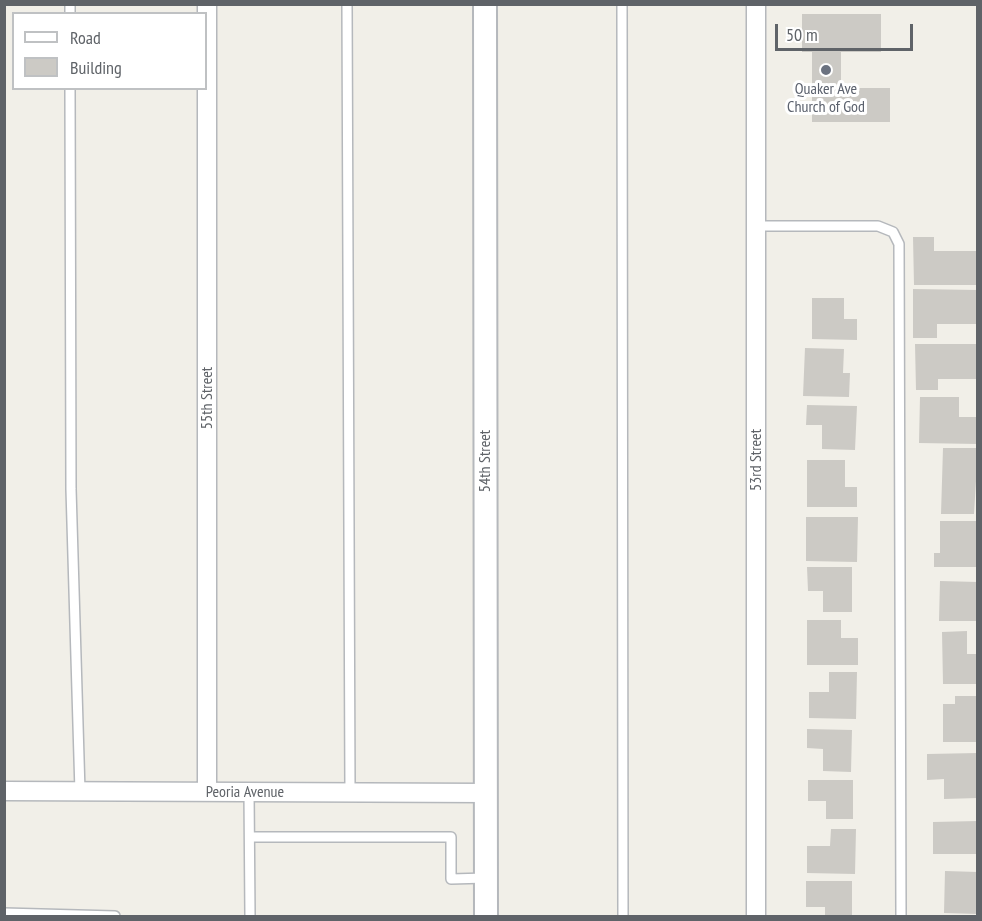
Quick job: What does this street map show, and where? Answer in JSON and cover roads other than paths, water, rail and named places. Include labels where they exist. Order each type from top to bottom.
[{"type":"street","name":"55th Street","points":[[207,4],[207,792]]},
{"type":"street","name":"54th Street","points":[[485,4],[486,916]]},
{"type":"street","name":"53rd Street","points":[[756,4],[756,916]]},
{"type":"street","name":"Peoria Avenue","points":[[4,791],[486,793]]},
{"type":"lane","points":[[347,4],[350,793]]},
{"type":"lane","points":[[622,4],[623,916]]},
{"type":"lane","points":[[70,90],[71,489],[80,792]]},
{"type":"lane","points":[[756,226],[878,226],[893,232],[899,244],[901,916]]},
{"type":"lane","points":[[249,792],[250,916]]},
{"type":"lane","points":[[250,837],[451,837],[451,879],[486,878]]},
{"type":"lane","points":[[4,914],[116,916]]},
{"type":"place","name":"Quaker Ave Church of God","points":[[826,70]]}]
